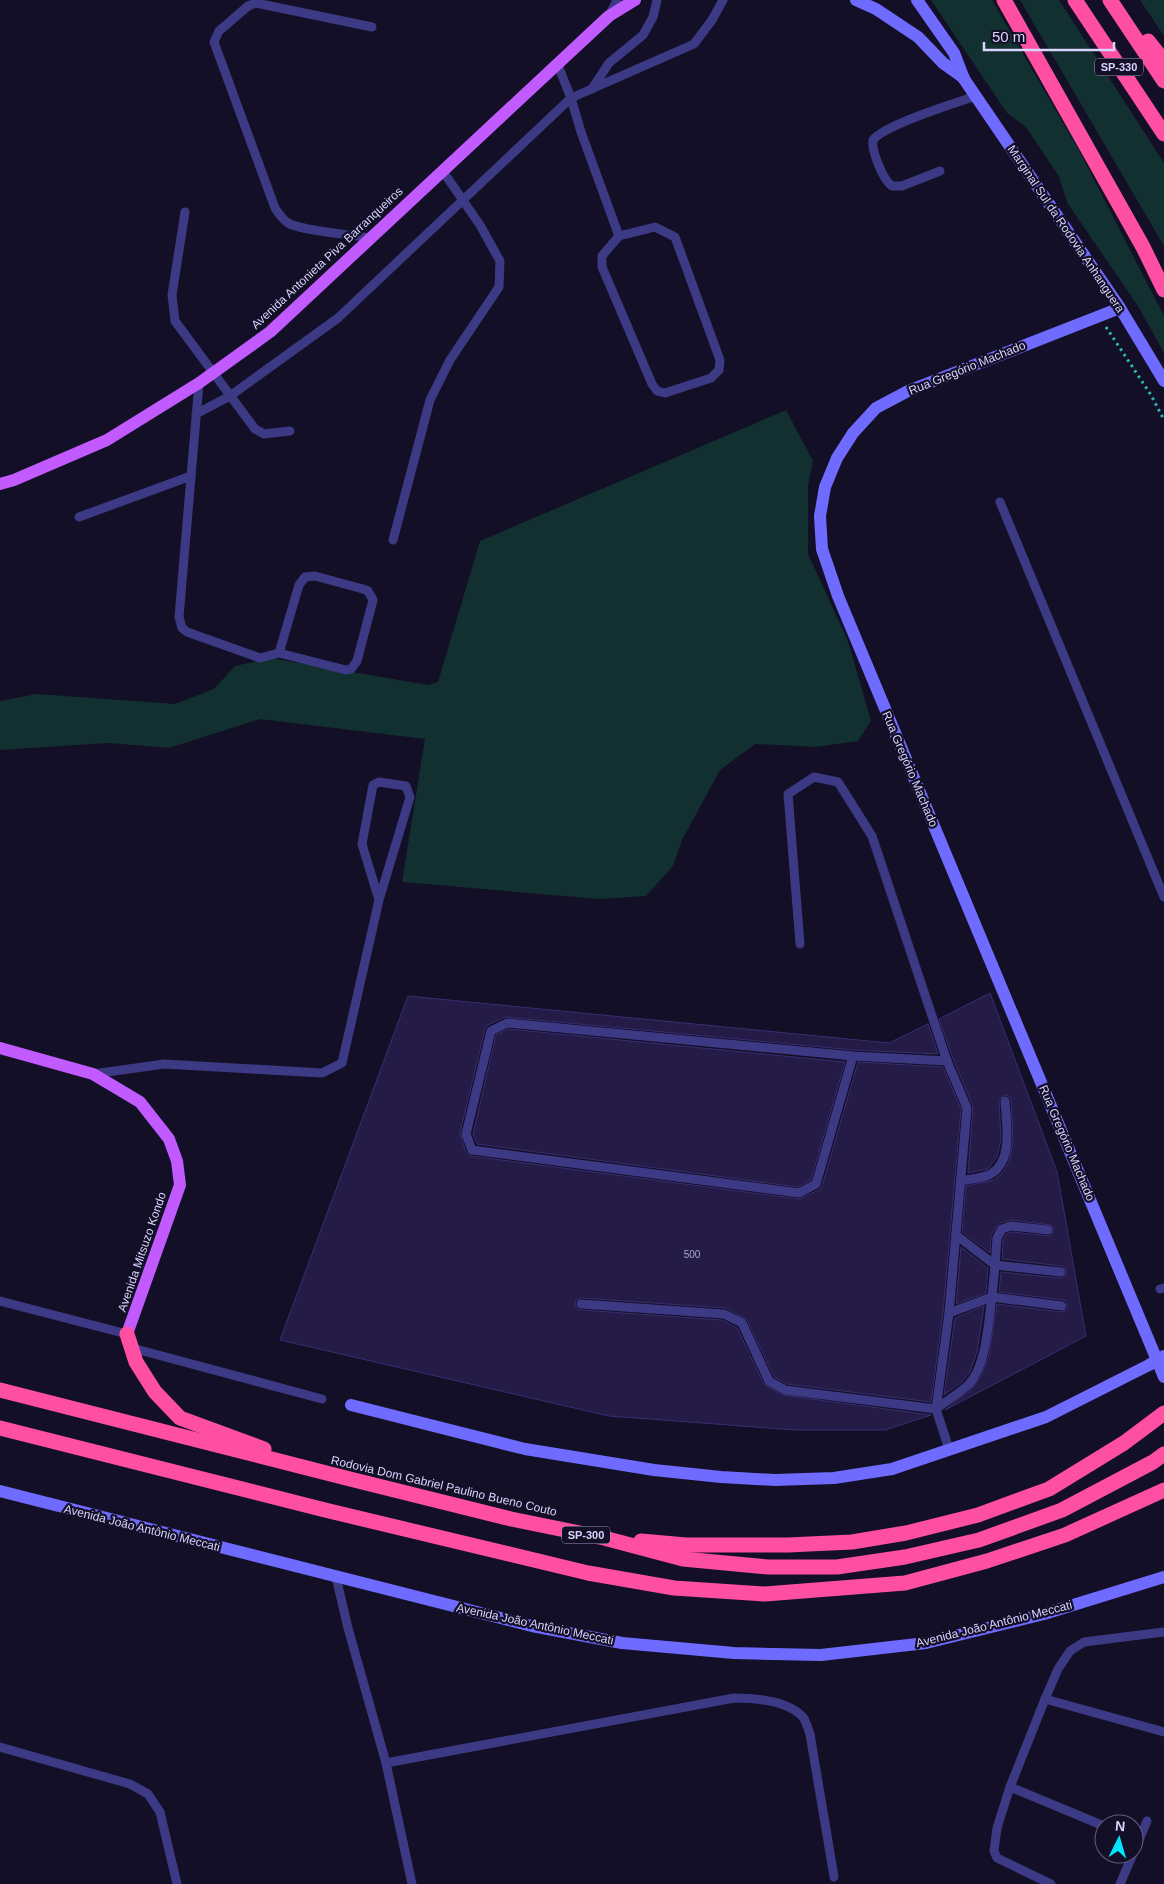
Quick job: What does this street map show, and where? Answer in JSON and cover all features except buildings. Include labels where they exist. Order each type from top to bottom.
[{"type":"highway","points":[[1004,0],[1164,282]]},
{"type":"highway","name":"SP-330","points":[[1075,0],[1164,134]]},
{"type":"highway","name":"SP-330","points":[[1110,0],[1164,81]]},
{"type":"highway","points":[[1116,0],[1164,61]]},
{"type":"highway","points":[[1143,247],[1164,290]]},
{"type":"highway","points":[[129,1341],[136,1362],[155,1392],[180,1418],[346,1478]]},
{"type":"highway","name":"Rodovia Dom Gabriel Paulino Bueno Couto","points":[[0,1390],[511,1519],[604,1538],[683,1560],[768,1567],[837,1566],[905,1557],[979,1540],[1062,1510],[1153,1462],[1164,1454]]},
{"type":"highway","points":[[604,1538],[686,1545],[788,1545],[852,1542],[906,1533],[978,1515],[1049,1489],[1124,1443],[1164,1412]]},
{"type":"highway","points":[[0,1428],[588,1573],[674,1588],[765,1594],[914,1581],[987,1561],[1065,1535],[1164,1490]]},
{"type":"main road","name":"Avenida Antonieta Piva Barranqueiros","points":[[0,484],[107,440],[199,383],[270,332],[609,16],[635,0]]},
{"type":"main road","name":"Marginal Sul da Rodovia Anhanguera","points":[[856,0],[876,9],[918,36],[943,63],[964,78]]},
{"type":"main road","name":"Marginal Sul da Rodovia Anhanguera","points":[[918,0],[954,53],[964,78],[1120,308],[1164,381]]},
{"type":"main road","name":"Rua Gregório Machado","points":[[1120,308],[908,391],[876,408],[853,433],[837,458],[825,487],[820,516],[822,549],[838,596],[1164,1377]]},
{"type":"main road","name":"Avenida Mitsuzo Kondo","points":[[0,1048],[92,1074],[140,1102],[169,1139],[177,1161],[180,1184],[129,1341]]},
{"type":"main road","points":[[351,1405],[525,1448],[654,1470],[775,1480],[834,1478],[892,1469],[1046,1417],[1164,1356]]},
{"type":"main road","name":"Avenida João Antônio Meccati","points":[[0,1491],[336,1578],[532,1626],[622,1643],[734,1653],[821,1655],[926,1643],[1044,1614],[1164,1577]]},
{"type":"lane","points":[[609,16],[617,0]]},
{"type":"lane","points":[[592,89],[609,63],[643,35],[653,17],[657,0]]},
{"type":"lane","points":[[196,414],[230,396],[338,318],[571,98],[694,44],[712,20],[723,0]]},
{"type":"lane","points":[[371,238],[315,230],[290,224],[281,217],[275,208],[214,42],[219,31],[248,6],[256,4],[372,27]]},
{"type":"lane","points":[[557,64],[571,98],[581,132],[619,236]]},
{"type":"lane","points":[[940,171],[902,186],[892,186],[885,178],[873,149],[874,140],[881,133],[915,117],[976,96]]},
{"type":"lane","points":[[393,540],[430,400],[450,360],[500,287],[500,261],[480,224],[442,170]]},
{"type":"lane","points":[[185,212],[172,295],[175,321],[255,429],[264,434],[290,431]]},
{"type":"lane","points":[[655,227],[675,237],[720,360],[719,370],[711,378],[665,393],[657,391],[652,384],[602,267],[602,256],[619,236],[655,227]]},
{"type":"lane","points":[[199,383],[179,617],[182,628],[187,632],[260,658],[279,653],[341,670],[351,669],[357,661],[372,605],[371,595],[363,589],[315,576],[305,577],[299,585],[279,653]]},
{"type":"lane","points":[[79,517],[191,476]]},
{"type":"lane","points":[[1000,502],[1164,897]]},
{"type":"lane","points":[[800,944],[788,794],[814,777],[838,782],[872,836],[947,1061],[967,1108],[949,1313],[936,1409],[949,1450]]},
{"type":"lane","points":[[92,1074],[164,1064],[322,1073],[342,1063],[379,900],[410,797],[406,786],[379,782],[373,785],[362,844],[379,900]]},
{"type":"lane","points":[[852,1056],[816,1184],[799,1193],[472,1150],[466,1134],[491,1031],[507,1023],[852,1056],[947,1061]]},
{"type":"lane","points":[[961,1181],[991,1174],[1003,1161],[1007,1148],[1005,1100]]},
{"type":"lane","points":[[581,1304],[724,1314],[742,1323],[769,1381],[785,1390],[936,1409],[970,1383],[980,1367],[992,1297],[997,1238],[1002,1229],[1012,1226],[1048,1230]]},
{"type":"lane","points":[[956,1235],[995,1265],[1061,1272]]},
{"type":"lane","points":[[949,1313],[992,1297],[1062,1306]]},
{"type":"lane","points":[[0,1301],[322,1399]]},
{"type":"lane","points":[[336,1578],[386,1763],[412,1884]]},
{"type":"lane","points":[[1051,1884],[997,1858],[994,1851],[997,1828],[1010,1787],[1058,1669],[1070,1651],[1084,1642],[1164,1632]]},
{"type":"lane","points":[[386,1763],[734,1698],[753,1698],[784,1705],[803,1717],[810,1734],[834,1877]]},
{"type":"lane","points":[[1045,1699],[1164,1732]]},
{"type":"lane","points":[[0,1747],[130,1784],[148,1794],[160,1812],[177,1884]]},
{"type":"lane","points":[[1010,1787],[1094,1822]]},
{"type":"lane","points":[[1144,1826],[1147,1821]]},
{"type":"lane","points":[[1120,1884],[1129,1864]]},
{"type":"path","points":[[1099,316],[1151,395],[1164,420]]},
{"type":"green space","points":[[931,0],[992,0],[1081,154],[1164,316],[1164,353],[1138,306],[1068,204],[1058,175],[1026,127],[1007,113]]},
{"type":"green space","points":[[1020,0],[1059,0],[1164,163],[1164,246]]},
{"type":"green space","points":[[1140,0],[1164,0],[1164,36]]},
{"type":"green space","points":[[786,410],[813,461],[808,486],[808,554],[848,641],[871,721],[858,741],[815,747],[755,744],[720,770],[682,840],[673,866],[646,896],[599,899],[402,882],[425,739],[260,719],[169,748],[109,743],[0,750],[0,701],[37,694],[175,704],[214,689],[235,666],[270,658],[428,685],[438,682],[480,541]]}]
